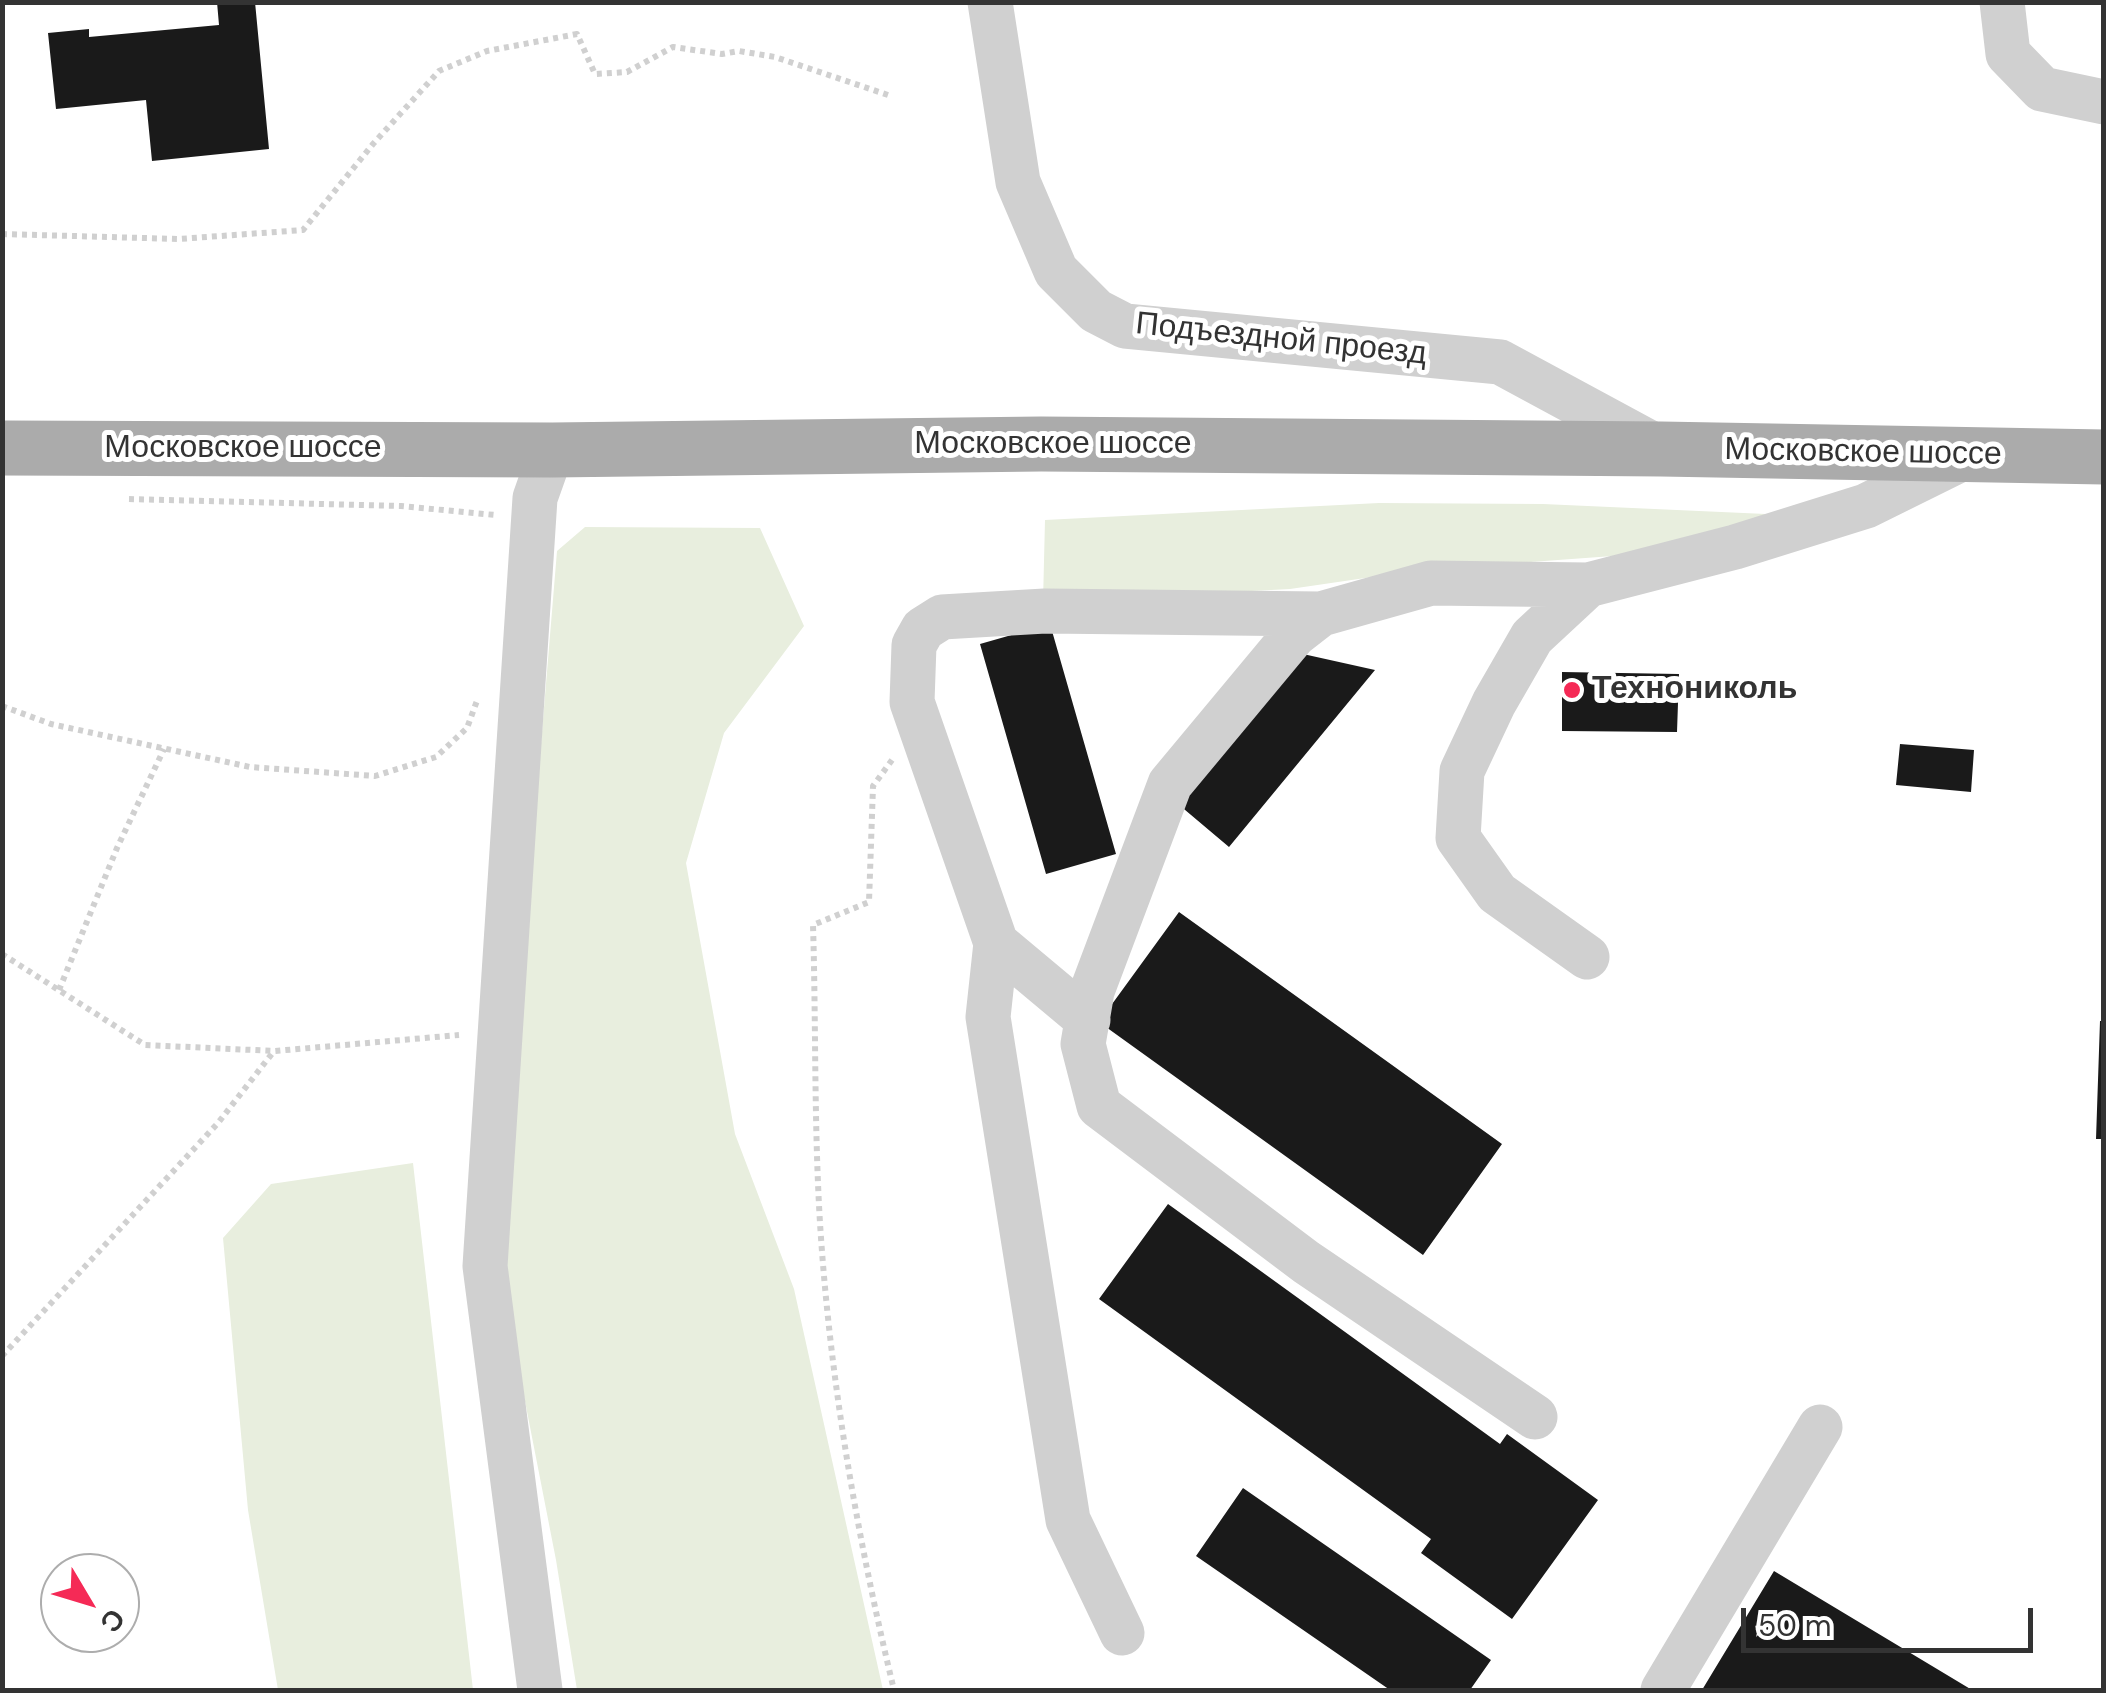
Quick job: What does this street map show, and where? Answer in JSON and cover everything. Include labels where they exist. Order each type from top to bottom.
[{"type":"main road","name":"Московское шоссе","points":[[2,448],[552,450],[1041,444],[2104,457]]},
{"type":"street","name":"Подъездной проезд","points":[[990,2],[1018,182],[1056,271],[1096,312],[1124,326],[1500,362],[1661,449]]},
{"type":"street","points":[[2002,2],[2008,54],[2042,89],[2104,102]]},
{"type":"street","points":[[540,1690],[485,1266],[535,498],[552,450]]},
{"type":"street","points":[[1122,1633],[1068,1520],[988,1017],[996,943],[912,702],[914,645],[923,629],[942,617],[1045,611],[1321,614],[1431,584],[1588,585],[1735,547],[1866,506],[1966,456]]},
{"type":"street","points":[[1587,957],[1497,893],[1458,838],[1462,771],[1494,703],[1532,637],[1588,585]]},
{"type":"street","points":[[1321,614],[1294,635],[1170,784],[1092,991],[1084,1044],[1099,1106],[1306,1262],[1535,1417]]},
{"type":"street","points":[[996,943],[1088,1020]]},
{"type":"street","points":[[1664,1690],[1820,1427]]},
{"type":"path","points":[[2,234],[178,240],[303,230],[372,144],[439,71],[487,51],[577,34],[595,74],[627,72],[674,47],[722,54],[739,51],[775,57],[891,96]]},
{"type":"path","points":[[122,499],[401,506],[492,513],[512,522],[531,566]]},
{"type":"path","points":[[2,706],[51,724],[250,768],[376,776],[436,757],[466,728],[484,681]]},
{"type":"path","points":[[894,1690],[870,1594],[836,1400],[820,1222],[813,925],[869,902],[873,786],[892,760],[912,702]]},
{"type":"path","points":[[59,990],[117,848],[164,749]]},
{"type":"path","points":[[2,954],[146,1044],[275,1051],[500,1031]]},
{"type":"path","points":[[2,1356],[218,1123],[275,1051]]},
{"type":"green space","points":[[1379,503],[1543,504],[1766,514],[1751,528],[1613,556],[1420,570],[1290,589],[1043,602],[1045,520]]},
{"type":"green space","points":[[585,527],[760,528],[804,626],[724,733],[686,863],[735,1134],[794,1289],[883,1690],[577,1690],[556,1560],[498,1263],[557,551]]},
{"type":"green space","points":[[413,1163],[473,1690],[278,1690],[248,1510],[223,1238],[271,1184]]},
{"type":"building","points":[[217,2],[255,2],[269,149],[152,161],[146,100],[56,109],[48,33],[89,29],[89,37],[219,25]]},
{"type":"building","points":[[1050,624],[1116,854],[1046,874],[980,644]]},
{"type":"building","points":[[1303,654],[1375,670],[1229,847],[1178,804]]},
{"type":"building","points":[[1562,672],[1679,674],[1677,732],[1562,731]]},
{"type":"building","points":[[1900,744],[1974,750],[1971,792],[1896,785]]},
{"type":"building","points":[[1179,912],[1502,1144],[1423,1255],[1099,1022]]},
{"type":"building","points":[[2100,1021],[2104,1021],[2104,1139],[2096,1139]]},
{"type":"building","points":[[1168,1204],[1500,1444],[1507,1434],[1598,1500],[1512,1619],[1421,1553],[1431,1539],[1099,1299]]},
{"type":"building","points":[[1243,1488],[1491,1660],[1470,1690],[1390,1690],[1196,1556]]},
{"type":"building","points":[[1774,1571],[1972,1690],[1702,1690]]},
{"type":"place","name":"Технониколь","points":[[1572,690]]}]
